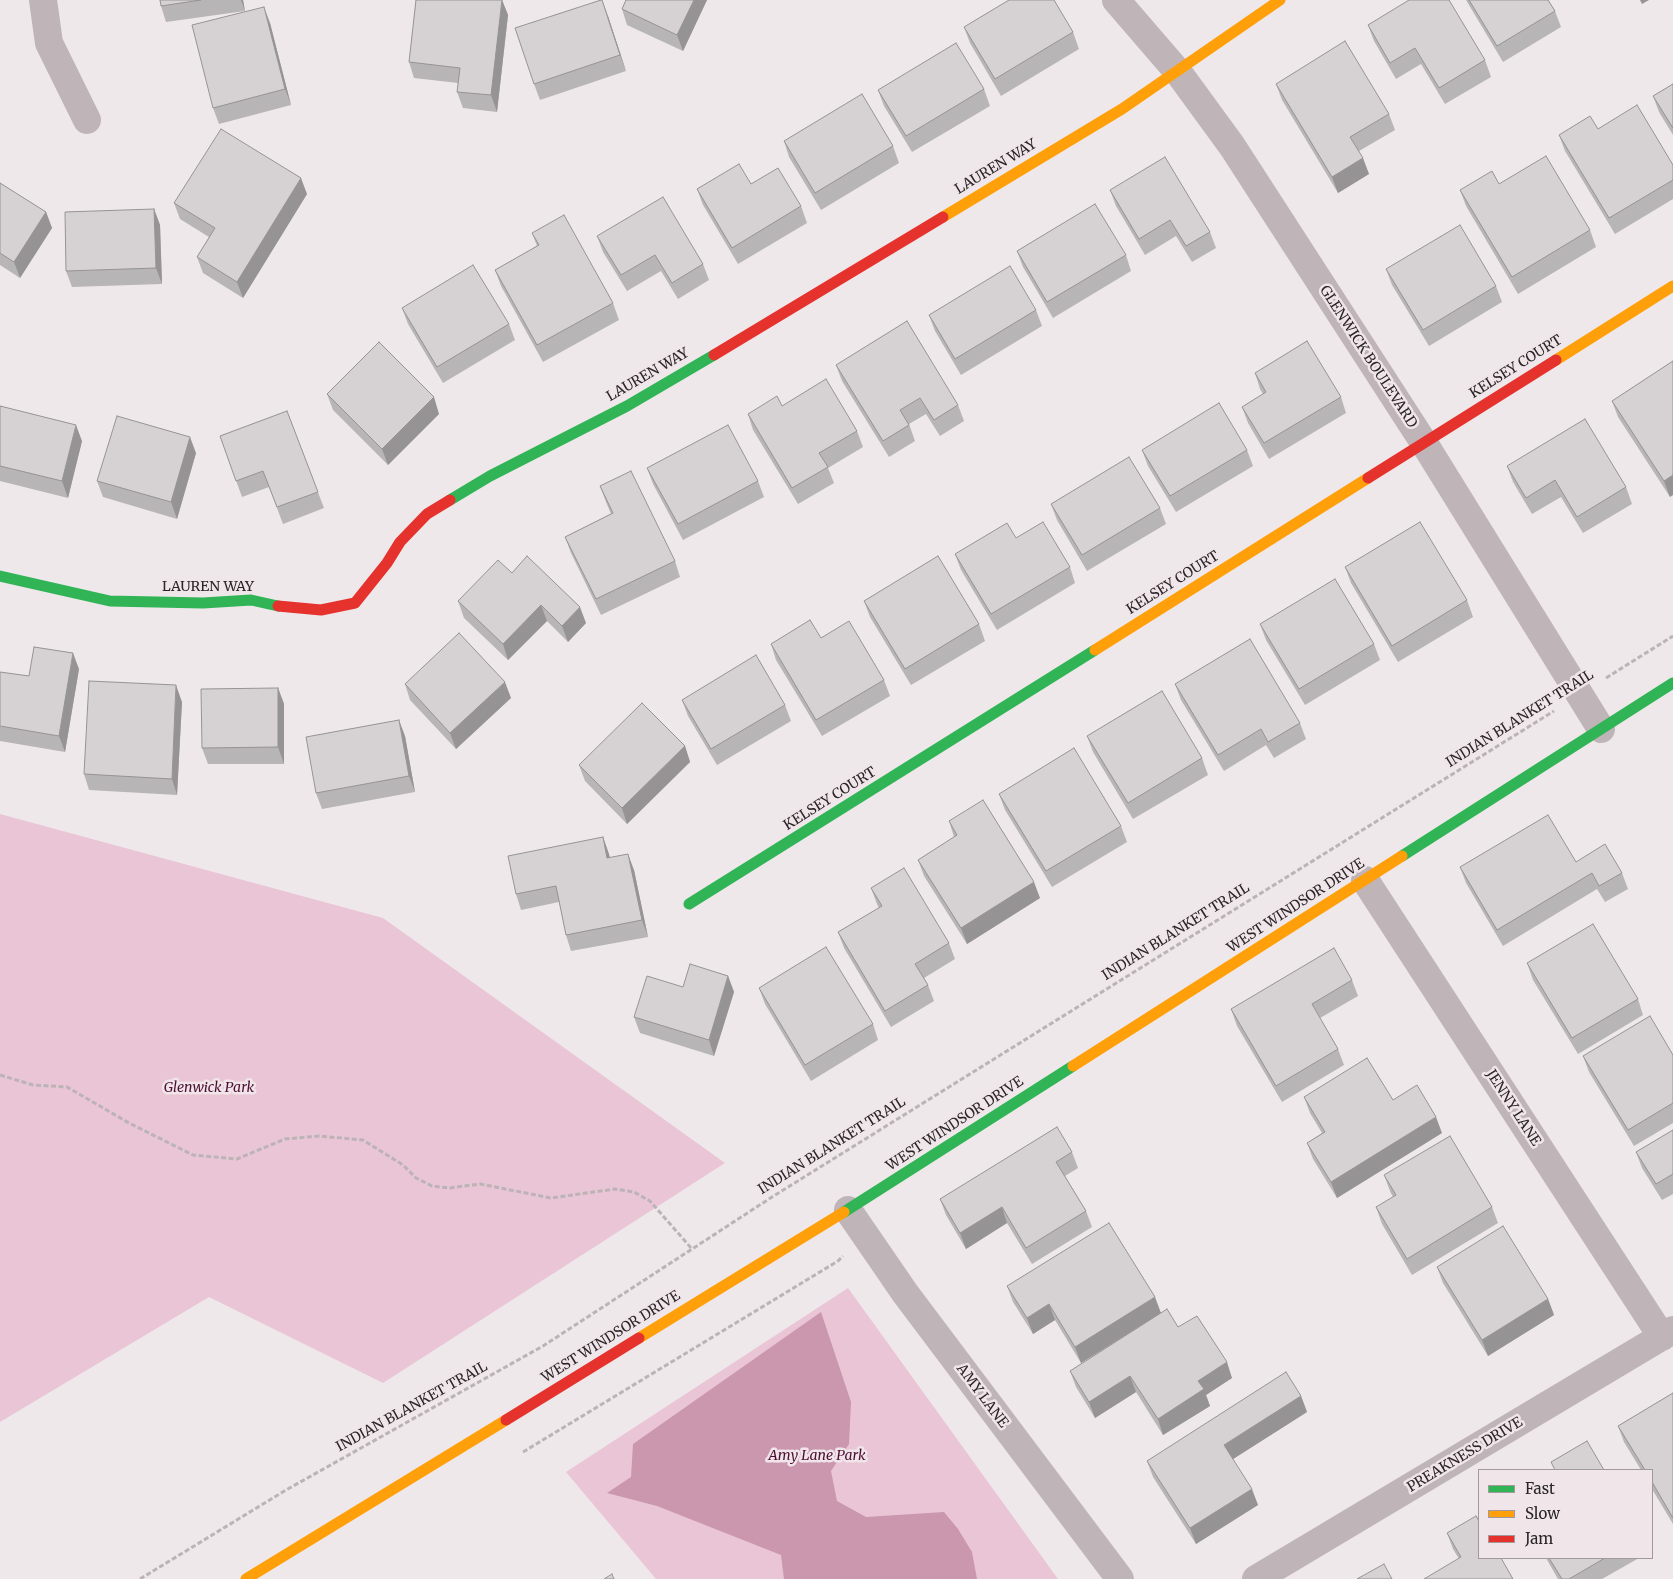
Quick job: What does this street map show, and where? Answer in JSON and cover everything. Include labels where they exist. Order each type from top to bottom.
[{"type":"street","points":[[42,0],[49,43],[87,120]]},
{"type":"street","name":"GLENWICK BOULEVARD","points":[[1116,0],[1178,72],[1232,146],[1424,443],[1601,729]]},
{"type":"street","name":"LAUREN WAY","points":[[0,576],[110,601],[203,603],[251,600],[289,609],[322,610],[355,602],[400,542],[427,514],[490,476],[628,406],[738,341],[1122,109],[1280,0]]},
{"type":"street","name":"KELSEY COURT","points":[[688,904],[1673,286]]},
{"type":"street","name":"WEST WINDSOR DRIVE","points":[[246,1579],[848,1210],[1673,683]]},
{"type":"street","name":"JENNY LANE","points":[[1365,880],[1667,1334]]},
{"type":"street","name":"AMY LANE","points":[[848,1210],[905,1293],[1120,1579]]},
{"type":"street","name":"PREAKNESS DRIVE","points":[[1256,1579],[1667,1334]]},
{"type":"path","name":"INDIAN BLANKET TRAIL","points":[[140,1579],[286,1490],[543,1346],[692,1248],[1673,636]]},
{"type":"path","points":[[0,1075],[32,1085],[67,1087],[129,1123],[193,1155],[237,1159],[285,1139],[318,1136],[363,1140],[403,1165],[416,1178],[432,1186],[449,1188],[480,1184],[551,1198],[615,1189],[634,1192],[650,1200],[692,1248]]},
{"type":"path","points":[[523,1452],[838,1261],[864,1234]]},
{"type":"green space","name":"Glenwick Park","points":[[0,814],[383,918],[725,1163],[383,1383],[209,1297],[0,1422]]},
{"type":"green space","name":"Amy Lane Park","points":[[848,1288],[1058,1579],[656,1579],[566,1472]]},
{"type":"shaded area","points":[[821,1312],[851,1402],[849,1444],[831,1471],[837,1501],[866,1517],[944,1512],[958,1529],[972,1552],[977,1579],[784,1579],[781,1555],[657,1506],[607,1493],[631,1477],[633,1444]]},
{"type":"building","points":[[160,0],[201,0],[161,6]]},
{"type":"building","points":[[416,0],[502,0],[491,95],[457,92],[460,68],[409,62]]},
{"type":"building","points":[[602,0],[620,55],[534,84],[515,28]]},
{"type":"building","points":[[626,0],[694,0],[677,35],[622,9]]},
{"type":"building","points":[[1009,0],[1054,0],[1073,32],[995,79],[964,27]]},
{"type":"building","points":[[1409,0],[1449,0],[1485,60],[1439,88],[1415,48],[1390,63],[1368,25]]},
{"type":"building","points":[[1469,0],[1548,0],[1555,11],[1497,46]]},
{"type":"building","points":[[264,7],[285,89],[213,108],[192,25]]},
{"type":"building","points":[[1345,41],[1389,114],[1350,137],[1363,158],[1332,177],[1276,84]]},
{"type":"building","points":[[956,43],[984,89],[906,136],[878,90]]},
{"type":"building","points":[[1673,84],[1673,128],[1653,96]]},
{"type":"building","points":[[862,94],[893,146],[815,193],[784,141]]},
{"type":"building","points":[[1637,105],[1673,165],[1673,180],[1609,218],[1559,135],[1590,116],[1598,129]]},
{"type":"building","points":[[221,129],[301,178],[237,282],[197,257],[215,228],[174,203]]},
{"type":"building","points":[[1546,156],[1590,230],[1512,277],[1460,190],[1492,171],[1499,184]]},
{"type":"building","points":[[1165,157],[1210,232],[1186,246],[1170,220],[1139,239],[1110,190]]},
{"type":"building","points":[[739,164],[751,184],[778,168],[801,206],[732,248],[697,189]]},
{"type":"building","points":[[0,183],[46,212],[14,262],[0,253]]},
{"type":"building","points":[[663,197],[703,264],[672,283],[655,255],[621,275],[597,236]]},
{"type":"building","points":[[1095,204],[1126,255],[1047,302],[1017,251]]},
{"type":"building","points":[[154,209],[156,268],[66,271],[65,212]]},
{"type":"building","points":[[564,215],[613,303],[537,345],[495,270],[539,245],[532,233]]},
{"type":"building","points":[[1460,225],[1496,286],[1423,330],[1386,269]]},
{"type":"building","points":[[473,265],[509,324],[437,367],[402,308]]},
{"type":"building","points":[[1010,266],[1036,310],[955,359],[929,315]]},
{"type":"building","points":[[907,321],[958,405],[934,420],[920,398],[900,410],[909,425],[883,441],[836,365]]},
{"type":"building","points":[[1307,341],[1341,397],[1264,443],[1242,407],[1266,392],[1255,373]]},
{"type":"building","points":[[379,342],[434,397],[382,449],[327,394]]},
{"type":"building","points":[[1673,361],[1673,475],[1664,481],[1612,401]]},
{"type":"building","points":[[826,379],[857,431],[819,453],[828,467],[792,488],[748,414],[777,396],[782,406]]},
{"type":"building","points":[[1219,403],[1247,450],[1170,496],[1142,450]]},
{"type":"building","points":[[0,406],[76,425],[62,481],[0,466]]},
{"type":"building","points":[[287,411],[318,492],[277,507],[263,471],[236,481],[220,436]]},
{"type":"building","points":[[117,416],[190,437],[171,502],[97,481]]},
{"type":"building","points":[[1585,419],[1626,487],[1577,517],[1555,480],[1526,498],[1507,466]]},
{"type":"building","points":[[728,425],[758,481],[678,524],[647,468]]},
{"type":"building","points":[[1129,457],[1160,508],[1082,555],[1051,504]]},
{"type":"building","points":[[631,471],[675,561],[596,599],[565,537],[613,513],[600,486]]},
{"type":"building","points":[[1043,522],[1070,567],[991,614],[955,554],[1007,523],[1016,538]]},
{"type":"building","points":[[1420,522],[1467,600],[1392,646],[1345,567]]},
{"type":"building","points":[[527,556],[580,607],[562,626],[541,605],[503,644],[458,601],[498,560],[512,573]]},
{"type":"building","points":[[938,556],[979,624],[905,669],[864,601]]},
{"type":"building","points":[[1335,579],[1374,644],[1299,689],[1260,624]]},
{"type":"building","points":[[810,620],[821,638],[849,621],[884,680],[816,720],[771,644]]},
{"type":"building","points":[[459,633],[505,682],[450,733],[405,684]]},
{"type":"building","points":[[1250,639],[1300,723],[1268,742],[1261,729],[1218,755],[1175,684]]},
{"type":"building","points":[[34,647],[73,653],[59,736],[0,726],[0,672],[29,676]]},
{"type":"building","points":[[756,655],[785,705],[711,749],[682,700]]},
{"type":"building","points":[[89,681],[176,685],[172,779],[84,774]]},
{"type":"building","points":[[278,688],[278,747],[202,748],[201,689]]},
{"type":"building","points":[[1162,691],[1202,758],[1128,803],[1087,736]]},
{"type":"building","points":[[642,703],[685,746],[622,808],[579,765]]},
{"type":"building","points":[[399,720],[409,776],[316,793],[306,737]]},
{"type":"building","points":[[1074,748],[1121,826],[1046,871],[999,794]]},
{"type":"building","points":[[983,800],[1034,882],[961,928],[918,860],[957,835],[949,821]]},
{"type":"building","points":[[1548,815],[1576,862],[1605,844],[1622,873],[1599,886],[1592,873],[1497,930],[1460,867]]},
{"type":"building","points":[[603,837],[607,858],[628,854],[642,920],[566,935],[556,886],[516,894],[508,856]]},
{"type":"building","points":[[904,868],[949,943],[915,964],[928,985],[885,1011],[838,932],[882,906],[871,888]]},
{"type":"building","points":[[1593,924],[1638,999],[1572,1038],[1527,963]]},
{"type":"building","points":[[826,947],[873,1024],[805,1065],[759,988]]},
{"type":"building","points":[[1334,948],[1352,980],[1312,1004],[1338,1049],[1276,1086],[1231,1009]]},
{"type":"building","points":[[690,964],[728,976],[709,1040],[634,1017],[647,976],[683,987]]},
{"type":"building","points":[[1650,1016],[1673,1055],[1673,1103],[1628,1130],[1583,1056]]},
{"type":"building","points":[[1367,1058],[1393,1100],[1417,1085],[1436,1117],[1331,1182],[1307,1143],[1325,1132],[1304,1097]]},
{"type":"building","points":[[1057,1127],[1072,1152],[1056,1162],[1086,1211],[1026,1248],[1002,1207],[960,1233],[940,1199]]},
{"type":"building","points":[[1673,1130],[1673,1174],[1656,1184],[1636,1152]]},
{"type":"building","points":[[1450,1136],[1492,1207],[1407,1259],[1376,1207],[1396,1195],[1384,1175]]},
{"type":"building","points":[[1109,1223],[1155,1297],[1075,1347],[1049,1304],[1027,1318],[1007,1286]]},
{"type":"building","points":[[1503,1226],[1548,1299],[1482,1340],[1437,1267]]},
{"type":"building","points":[[1167,1309],[1178,1327],[1197,1316],[1227,1362],[1198,1381],[1204,1389],[1158,1419],[1130,1376],[1089,1402],[1070,1371]]},
{"type":"building","points":[[1286,1372],[1301,1396],[1224,1445],[1252,1489],[1190,1528],[1147,1461]]},
{"type":"building","points":[[1673,1393],[1673,1518],[1653,1484],[1653,1469],[1644,1469],[1618,1426]]},
{"type":"building","points":[[1587,1441],[1603,1469],[1554,1469],[1551,1462]]},
{"type":"building","points":[[1476,1516],[1478,1519],[1478,1559],[1502,1559],[1513,1579],[1424,1579],[1461,1557],[1447,1533]]},
{"type":"building","points":[[1550,1559],[1603,1559],[1569,1579],[1562,1579]]},
{"type":"building","points":[[1384,1564],[1392,1579],[1357,1579]]},
{"type":"building","points":[[612,1574],[614,1579],[604,1579]]},
{"type":"traffic: fast","points":[[450,500],[490,476],[627,406],[714,355]]},
{"type":"traffic: fast","points":[[0,576],[110,601],[203,603],[251,600],[278,606]]},
{"type":"traffic: fast","points":[[689,904],[1095,650]]},
{"type":"traffic: fast","points":[[1402,856],[1673,683]]},
{"type":"traffic: fast","points":[[844,1212],[1073,1066]]},
{"type":"traffic: slow","points":[[943,217],[1122,109],[1280,0]]},
{"type":"traffic: slow","points":[[1556,360],[1673,286]]},
{"type":"traffic: slow","points":[[1095,650],[1368,478]]},
{"type":"traffic: slow","points":[[1073,1066],[1402,856]]},
{"type":"traffic: slow","points":[[639,1338],[844,1212]]},
{"type":"traffic: slow","points":[[246,1579],[506,1420]]},
{"type":"traffic: jam","points":[[714,355],[943,217]]},
{"type":"traffic: jam","points":[[1368,478],[1556,360]]},
{"type":"traffic: jam","points":[[278,606],[321,610],[355,603],[387,563],[400,542],[427,514],[450,500]]},
{"type":"traffic: jam","points":[[506,1420],[639,1338]]}]
